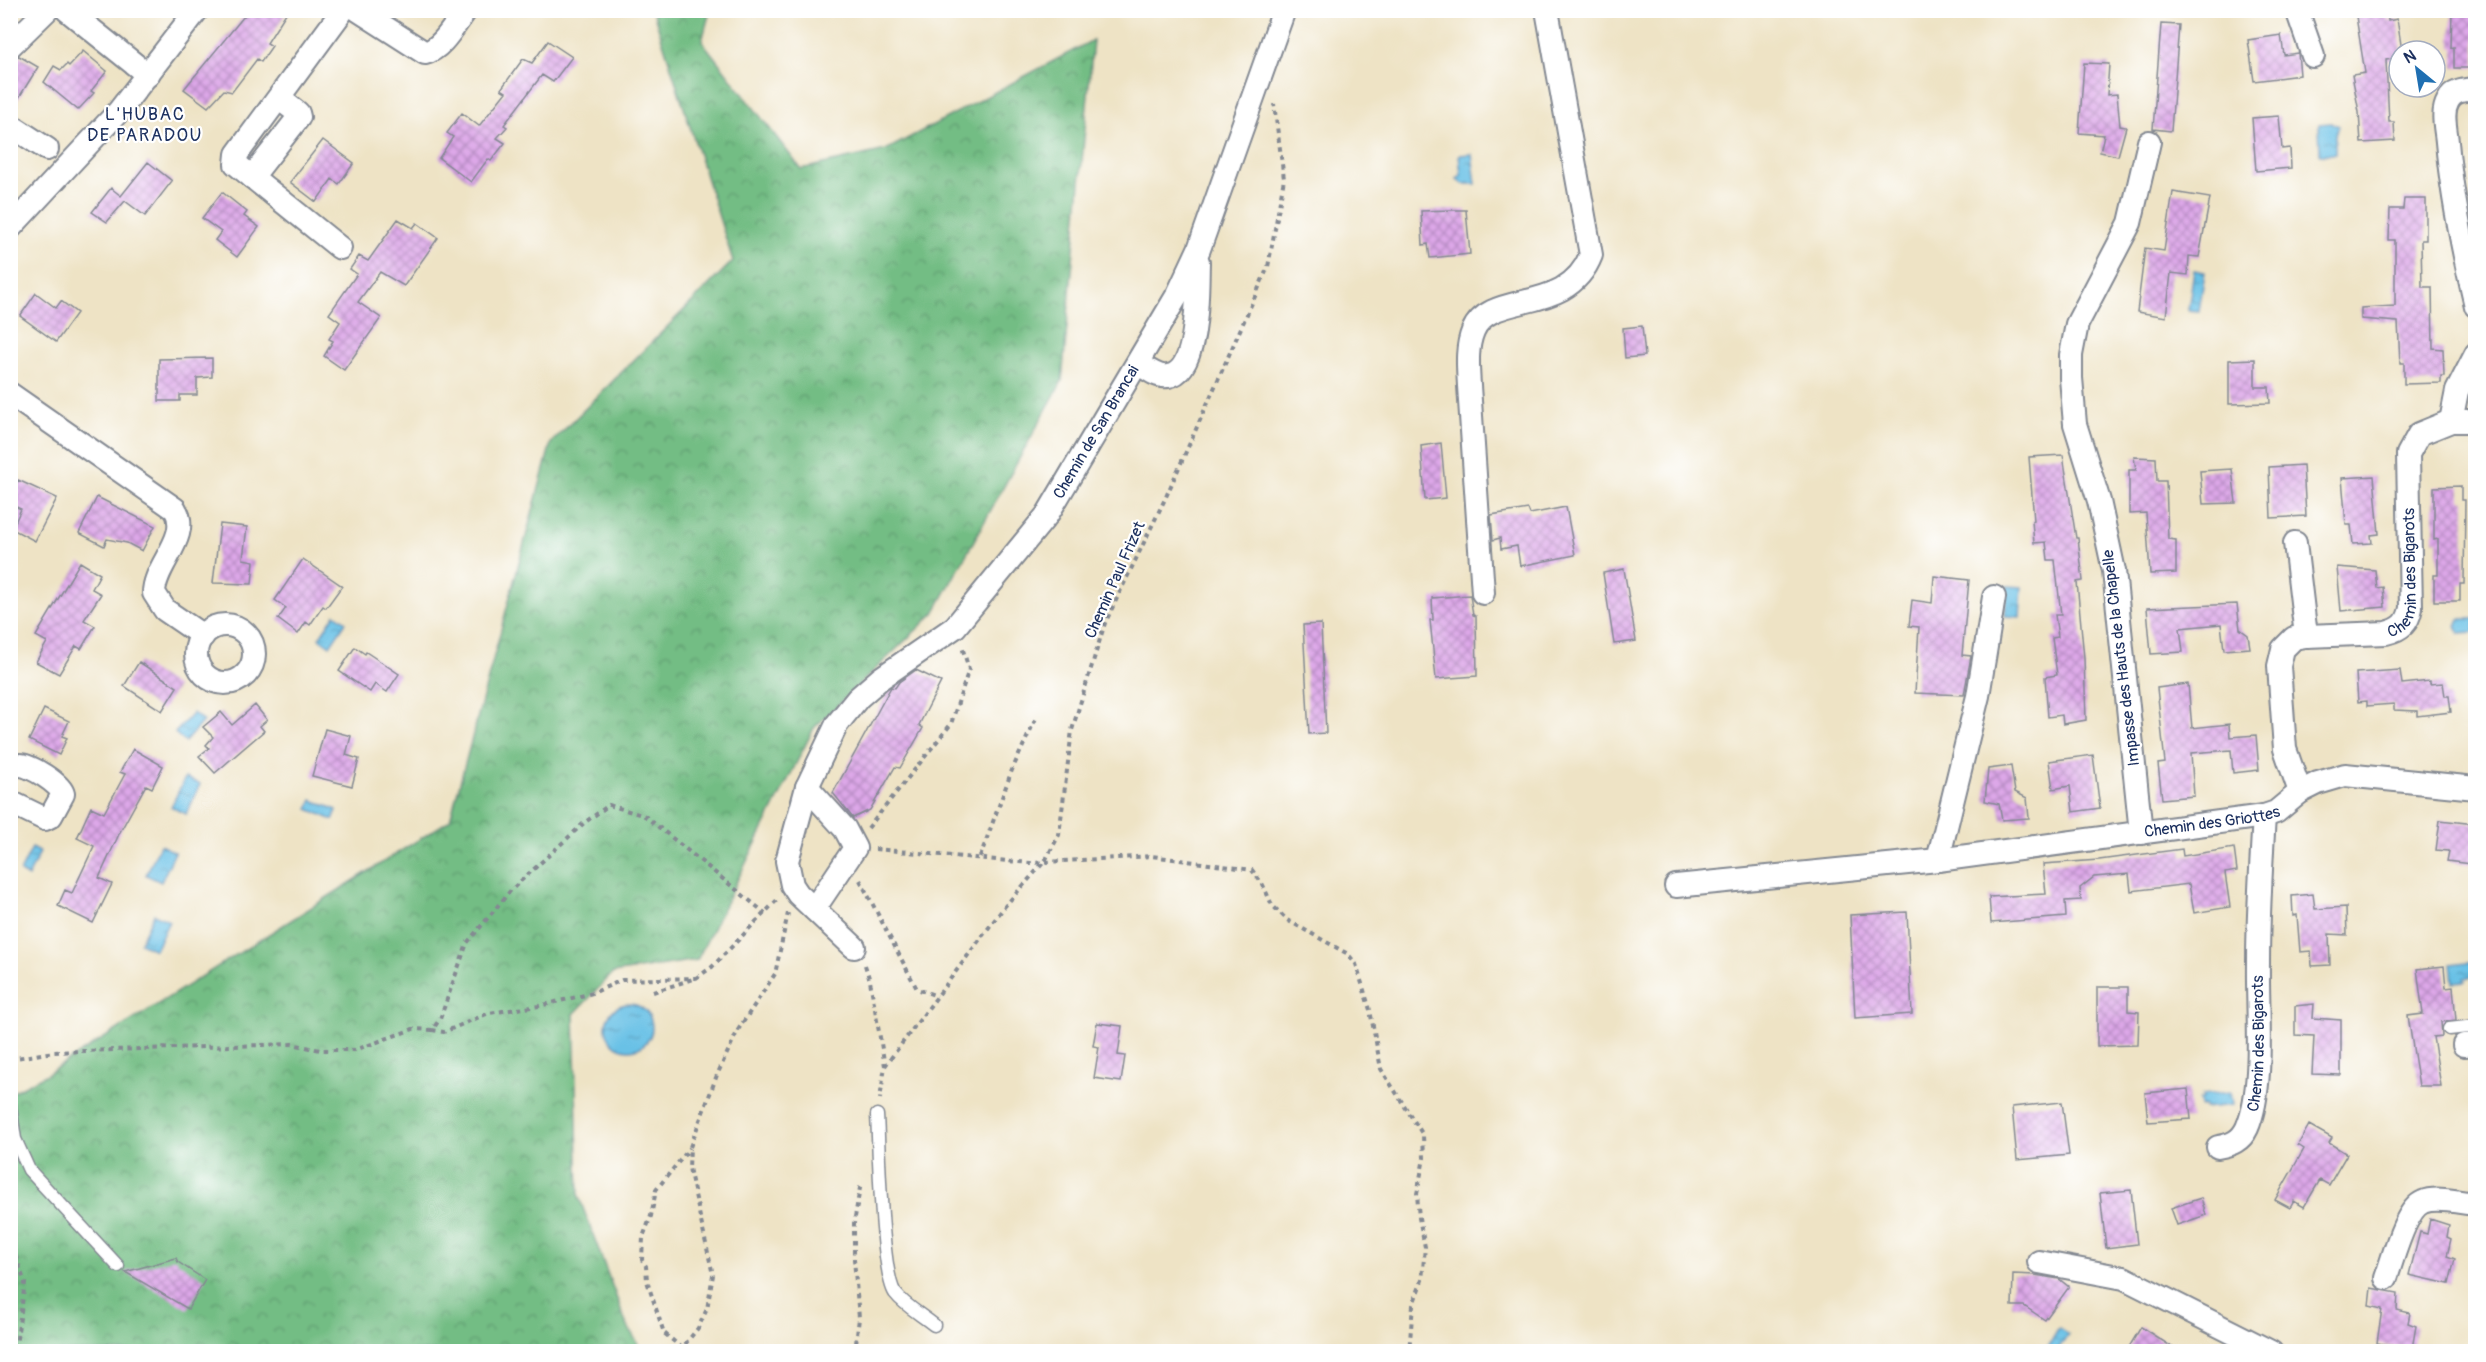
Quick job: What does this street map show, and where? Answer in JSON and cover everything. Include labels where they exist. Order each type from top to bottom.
[{"type":"street","points":[[10,46],[47,10]]},
{"type":"street","points":[[67,10],[148,75]]},
{"type":"street","points":[[10,228],[119,111],[197,10]]},
{"type":"street","points":[[340,248],[252,177],[299,117],[298,113],[280,99],[343,10]]},
{"type":"street","points":[[358,10],[425,52],[430,52],[438,45],[466,10]]},
{"type":"street","name":"Chemin de San Brancai","points":[[792,885],[787,861],[807,787],[837,724],[858,698],[881,678],[955,627],[1047,515],[1139,364],[1178,294],[1199,249],[1284,10]]},
{"type":"street","points":[[1483,593],[1469,386],[1468,351],[1473,330],[1483,317],[1495,309],[1541,299],[1560,290],[1581,275],[1591,255],[1547,10]]},
{"type":"street","points":[[2297,10],[2313,56]]},
{"type":"street","points":[[2475,89],[2456,92],[2449,98],[2444,114],[2457,223],[2475,306]]},
{"type":"street","points":[[10,125],[47,149]]},
{"type":"street","name":"Impasse des Hauts de la Chapelle","points":[[2141,833],[2114,571],[2098,501],[2075,424],[2071,355],[2077,324],[2130,223],[2149,142]]},
{"type":"street","points":[[1139,364],[1154,373],[1168,376],[1177,372],[1187,361],[1193,338],[1199,249]]},
{"type":"street","points":[[2475,354],[2457,391],[2451,421],[2475,421]]},
{"type":"street","points":[[10,394],[175,509],[180,520],[180,531],[157,576],[154,593],[165,610],[202,636]]},
{"type":"street","name":"Chemin des Bigarots","points":[[2306,636],[2386,633],[2406,624],[2411,608],[2408,454],[2419,434],[2451,421]]},
{"type":"street","points":[[2295,543],[2306,636],[2294,638],[2287,643],[2280,656],[2285,749],[2300,792]]},
{"type":"street","points":[[1938,860],[1978,696],[1994,597]]},
{"type":"street","points":[[10,768],[24,765],[57,783],[63,794],[51,816],[45,819],[10,802]]},
{"type":"street","name":"Chemin des Griottes","points":[[1676,886],[1938,860],[2264,816],[2276,812],[2300,792],[2332,777],[2352,774],[2475,788]]},
{"type":"street","points":[[807,787],[845,829],[852,853],[814,909]]},
{"type":"street","name":"Chemin des Bigarots","points":[[2218,1147],[2237,1142],[2247,1129],[2255,1088],[2264,816]]},
{"type":"street","points":[[792,885],[854,947]]},
{"type":"street","points":[[2386,1278],[2408,1219],[2418,1205],[2429,1200],[2475,1204]]},
{"type":"street","points":[[2038,1262],[2124,1278],[2271,1352]]},
{"type":"lane","points":[[10,1106],[15,1139],[29,1170],[118,1266]]},
{"type":"lane","points":[[878,1115],[886,1259],[892,1287],[897,1295],[934,1325]]},
{"type":"path","name":"Chemin Paul Frizet","points":[[885,1066],[1005,906],[1045,861],[1059,835],[1072,730],[1105,623],[1165,500],[1268,267],[1284,179],[1273,100]]},
{"type":"path","points":[[852,853],[873,821],[951,724],[969,669],[955,627]]},
{"type":"path","points":[[980,857],[1012,770],[1037,716]]},
{"type":"path","points":[[432,1030],[440,1019],[467,943],[511,890],[584,823],[609,805],[645,816],[765,913]]},
{"type":"path","points":[[852,853],[980,857],[1030,863],[1152,856],[1252,870],[1263,885],[1272,904],[1287,920],[1348,954],[1356,964],[1366,992],[1381,1069],[1423,1135],[1424,1158],[1417,1194],[1425,1247],[1422,1280],[1413,1305],[1409,1352]]},
{"type":"path","points":[[852,853],[917,989],[937,996]]},
{"type":"path","points":[[653,992],[696,978],[712,967],[792,885]]},
{"type":"path","points":[[690,1147],[689,1168],[713,1275],[708,1309],[682,1350],[664,1333],[646,1281],[646,1266],[642,1260],[643,1237],[651,1216],[656,1190],[690,1147],[717,1075],[738,1030],[775,974],[785,932],[792,885]]},
{"type":"path","points":[[10,1059],[54,1052],[292,1044],[320,1050],[355,1050],[413,1029],[444,1032],[489,1013],[539,1006],[593,993],[622,980],[696,978]]},
{"type":"path","points":[[10,1239],[25,1283],[15,1352]]},
{"type":"green space","points":[[653,11],[710,11],[702,41],[801,169],[886,150],[1093,40],[1062,381],[934,613],[814,728],[697,960],[613,973],[574,1014],[579,1197],[626,1323],[642,1351],[11,1352],[11,1093],[47,1074],[450,820],[551,443],[733,261]]},
{"type":"water","points":[[2331,123],[2339,126],[2335,134],[2335,154],[2320,154],[2319,124]]},
{"type":"water","points":[[1472,154],[1476,184],[1463,184],[1457,179],[1461,175],[1459,155]]},
{"type":"water","points":[[2194,270],[2205,272],[2199,311],[2188,310]]},
{"type":"water","points":[[2007,586],[2022,587],[2020,617],[2005,616]]},
{"type":"water","points":[[335,614],[346,622],[330,646],[319,638]]},
{"type":"water","points":[[2459,619],[2475,619],[2475,632],[2459,633],[2456,626]]},
{"type":"water","points":[[193,713],[203,721],[185,742],[175,733]]},
{"type":"water","points":[[185,778],[200,784],[186,814],[171,807]]},
{"type":"water","points":[[312,800],[337,810],[333,820],[308,809]]},
{"type":"water","points":[[160,845],[175,852],[161,882],[146,875]]},
{"type":"water","points":[[32,848],[40,852],[28,877],[20,872]]},
{"type":"water","points":[[154,914],[169,921],[155,950],[140,943]]},
{"type":"water","points":[[2475,961],[2475,976],[2464,978],[2465,981],[2453,982],[2451,964]]},
{"type":"water","points":[[629,1004],[645,1011],[652,1027],[645,1043],[629,1050],[613,1043],[606,1027],[613,1011]]},
{"type":"water","points":[[2230,1092],[2232,1105],[2204,1108],[2204,1105],[2200,1106],[2199,1099],[2203,1099],[2202,1095]]},
{"type":"water","points":[[2059,1328],[2068,1334],[2057,1351],[2046,1350]]},
{"type":"building","points":[[249,10],[288,10],[267,43],[272,46],[261,62],[257,59],[232,92],[224,90],[208,107],[184,89]]},
{"type":"building","points":[[2355,10],[2387,10],[2388,21],[2397,19],[2400,39],[2387,39],[2387,99],[2389,122],[2394,122],[2395,141],[2361,143],[2359,112],[2352,75],[2365,73]]},
{"type":"building","points":[[2452,10],[2475,10],[2475,68],[2454,68],[2454,47],[2451,48]]},
{"type":"building","points":[[2161,24],[2179,25],[2171,131],[2153,129]]},
{"type":"building","points":[[2281,35],[2284,55],[2298,53],[2300,75],[2254,81],[2248,40]]},
{"type":"building","points":[[548,41],[572,57],[553,82],[542,75],[504,125],[507,127],[497,138],[505,143],[491,161],[488,159],[471,182],[439,158],[453,137],[447,133],[462,113],[479,126],[506,92],[501,89],[523,59],[532,63]]},
{"type":"building","points":[[83,51],[107,71],[91,91],[94,93],[78,110],[44,82],[54,66],[61,70],[67,64],[69,66]]},
{"type":"building","points":[[19,56],[38,67],[10,112],[10,59]]},
{"type":"building","points":[[2084,63],[2109,64],[2107,95],[2117,94],[2120,126],[2126,127],[2118,156],[2100,152],[2104,135],[2079,133]]},
{"type":"building","points":[[2279,116],[2282,149],[2290,148],[2291,168],[2256,171],[2252,118]]},
{"type":"building","points":[[323,140],[354,163],[339,184],[332,179],[316,202],[290,182]]},
{"type":"building","points":[[148,162],[172,181],[145,216],[125,201],[107,222],[92,212],[111,188],[121,196]]},
{"type":"building","points":[[222,192],[247,212],[244,216],[259,227],[237,257],[215,240],[221,232],[202,218]]},
{"type":"building","points":[[2173,192],[2210,198],[2199,257],[2189,256],[2188,275],[2171,273],[2166,317],[2137,312],[2145,248],[2164,251]]},
{"type":"building","points":[[2404,199],[2426,199],[2426,240],[2421,240],[2422,287],[2432,287],[2433,348],[2443,349],[2444,376],[2441,376],[2441,383],[2404,384],[2404,363],[2400,363],[2398,322],[2361,319],[2361,308],[2395,306],[2395,240],[2389,240],[2390,209],[2403,209]]},
{"type":"building","points":[[1466,210],[1470,254],[1430,258],[1428,244],[1423,245],[1421,211]]},
{"type":"building","points":[[398,219],[413,228],[417,223],[438,238],[404,286],[380,272],[358,302],[381,318],[344,370],[324,356],[333,341],[329,339],[340,322],[329,314],[357,274],[350,269],[359,256],[368,261]]},
{"type":"building","points":[[36,293],[56,308],[61,301],[77,313],[56,342],[20,316]]},
{"type":"building","points":[[1642,326],[1645,356],[1625,358],[1623,328]]},
{"type":"building","points":[[212,358],[212,377],[197,378],[197,395],[180,395],[180,401],[159,401],[159,359]]},
{"type":"building","points":[[2255,359],[2255,387],[2269,387],[2270,403],[2229,404],[2229,360]]},
{"type":"building","points":[[1441,443],[1446,498],[1425,500],[1421,446]]},
{"type":"building","points":[[2063,455],[2076,538],[2078,538],[2083,581],[2077,582],[2084,658],[2086,720],[2063,724],[2062,715],[2048,717],[2045,677],[2057,675],[2052,638],[2058,637],[2055,615],[2061,615],[2055,560],[2048,560],[2046,542],[2034,543],[2029,457]]},
{"type":"building","points":[[2134,457],[2156,458],[2157,481],[2166,481],[2168,539],[2176,540],[2176,573],[2150,574],[2146,513],[2129,514],[2129,470],[2136,470]]},
{"type":"building","points":[[2303,465],[2306,516],[2271,518],[2269,467]]},
{"type":"building","points":[[2232,469],[2236,503],[2203,504],[2200,471]]},
{"type":"building","points":[[2374,476],[2379,534],[2371,535],[2372,543],[2353,544],[2351,525],[2346,525],[2342,478]]},
{"type":"building","points":[[18,480],[57,498],[35,541],[12,529],[21,509],[10,504],[10,484],[15,486]]},
{"type":"building","points":[[2461,486],[2461,500],[2465,500],[2464,584],[2460,584],[2460,601],[2434,601],[2434,575],[2438,575],[2438,539],[2434,540],[2434,487]]},
{"type":"building","points":[[97,497],[155,526],[142,551],[127,543],[107,539],[104,546],[79,533]]},
{"type":"building","points":[[1566,507],[1575,555],[1520,566],[1517,546],[1501,549],[1500,538],[1493,540],[1491,515],[1528,509],[1530,514]]},
{"type":"building","points":[[220,524],[247,527],[243,559],[254,561],[252,584],[213,583]]},
{"type":"building","points":[[303,559],[342,586],[326,608],[323,606],[310,625],[306,622],[298,634],[278,619],[286,608],[275,600]]},
{"type":"building","points":[[80,562],[100,574],[92,589],[101,594],[84,620],[95,626],[81,649],[76,646],[59,674],[36,662],[47,642],[36,636]]},
{"type":"building","points":[[2337,567],[2375,570],[2377,588],[2383,587],[2385,607],[2341,611]]},
{"type":"building","points":[[1624,569],[1636,641],[1614,644],[1603,573]]},
{"type":"building","points":[[1934,576],[1969,580],[1962,655],[1971,656],[1964,695],[1915,693],[1919,627],[1909,626],[1912,600],[1932,603]]},
{"type":"building","points":[[1470,595],[1473,615],[1476,616],[1477,676],[1436,679],[1430,620],[1433,620],[1432,598]]},
{"type":"building","points":[[2237,604],[2240,629],[2248,635],[2250,648],[2224,650],[2221,624],[2180,628],[2183,652],[2151,654],[2147,608]]},
{"type":"building","points":[[1321,624],[1326,733],[1309,734],[1303,625]]},
{"type":"building","points":[[355,647],[399,674],[387,692],[375,684],[370,692],[339,671]]},
{"type":"building","points":[[139,662],[177,687],[162,711],[124,686]]},
{"type":"building","points":[[916,670],[941,682],[919,725],[923,728],[900,768],[895,767],[870,810],[853,818],[833,793],[891,687],[895,688],[899,682]]},
{"type":"building","points":[[2400,670],[2402,684],[2430,681],[2430,684],[2443,683],[2445,696],[2449,696],[2451,712],[2417,716],[2417,711],[2394,710],[2394,704],[2367,706],[2367,701],[2358,702],[2356,673]]},
{"type":"building","points":[[2188,684],[2192,728],[2229,724],[2230,737],[2256,735],[2259,770],[2233,773],[2231,750],[2191,753],[2194,796],[2162,799],[2158,764],[2165,763],[2157,688]]},
{"type":"building","points":[[255,705],[267,720],[260,726],[264,731],[215,773],[199,756],[209,748],[206,745],[213,737],[203,727],[221,712],[232,725]]},
{"type":"building","points":[[44,709],[69,721],[62,736],[67,738],[59,755],[29,740]]},
{"type":"building","points":[[325,729],[351,736],[346,755],[359,759],[352,786],[312,776]]},
{"type":"building","points":[[133,749],[163,766],[152,788],[146,785],[120,832],[99,878],[112,884],[93,923],[58,906],[65,890],[72,893],[94,846],[77,838],[91,807],[104,813],[125,774],[120,772]]},
{"type":"building","points":[[2093,755],[2100,808],[2073,812],[2070,786],[2053,789],[2049,761]]},
{"type":"building","points":[[2011,766],[2015,792],[2027,798],[2029,818],[2002,820],[1999,804],[1985,801],[1988,769]]},
{"type":"building","points":[[2440,820],[2475,824],[2475,859],[2471,859],[2470,864],[2447,861],[2449,851],[2436,850]]},
{"type":"building","points":[[2234,848],[2237,871],[2225,873],[2230,907],[2194,913],[2189,884],[2131,891],[2129,874],[2094,877],[2080,888],[2081,900],[2065,901],[2066,917],[1991,923],[1989,897],[2046,894],[2043,864],[2099,860],[2182,849],[2183,856]]},
{"type":"building","points":[[2313,894],[2315,909],[2346,907],[2347,935],[2329,934],[2330,965],[2312,966],[2311,951],[2300,952],[2297,915],[2293,916],[2292,896]]},
{"type":"building","points":[[1907,912],[1912,1014],[1855,1018],[1850,915]]},
{"type":"building","points":[[2444,966],[2446,988],[2453,987],[2456,1020],[2441,1022],[2442,1036],[2433,1037],[2441,1086],[2419,1086],[2408,1016],[2423,1014],[2417,969]]},
{"type":"building","points":[[2097,987],[2128,987],[2128,1011],[2139,1012],[2138,1045],[2097,1046]]},
{"type":"building","points":[[2314,1004],[2313,1018],[2341,1020],[2341,1075],[2312,1074],[2314,1036],[2295,1035],[2295,1006]]},
{"type":"building","points":[[1097,1023],[1122,1026],[1118,1055],[1125,1056],[1121,1082],[1094,1078],[1099,1047],[1093,1046]]},
{"type":"building","points":[[2188,1089],[2191,1119],[2148,1122],[2145,1093]]},
{"type":"building","points":[[2062,1102],[2069,1155],[2017,1160],[2012,1107]]},
{"type":"building","points":[[2309,1125],[2332,1138],[2329,1143],[2347,1154],[2329,1185],[2320,1180],[2304,1207],[2294,1201],[2290,1208],[2275,1200],[2304,1149],[2298,1145]]},
{"type":"building","points":[[2131,1190],[2137,1244],[2106,1248],[2100,1193]]},
{"type":"building","points":[[2201,1198],[2206,1215],[2177,1225],[2171,1208]]},
{"type":"building","points":[[2430,1219],[2449,1225],[2447,1237],[2451,1239],[2447,1256],[2455,1259],[2449,1284],[2409,1275],[2420,1232],[2427,1234]]},
{"type":"building","points":[[176,1258],[178,1262],[205,1280],[188,1309],[125,1272]]},
{"type":"building","points":[[2013,1274],[2059,1279],[2069,1287],[2045,1320],[2024,1306],[2012,1306]]},
{"type":"building","points":[[2371,1288],[2398,1293],[2397,1310],[2410,1313],[2408,1323],[2416,1326],[2412,1349],[2377,1343],[2382,1309],[2369,1306]]},
{"type":"building","points":[[2141,1327],[2180,1352],[2126,1352]]},
{"type":"district","name":"L'HUBAC DE PARADOU","points":[[145,124]]}]
